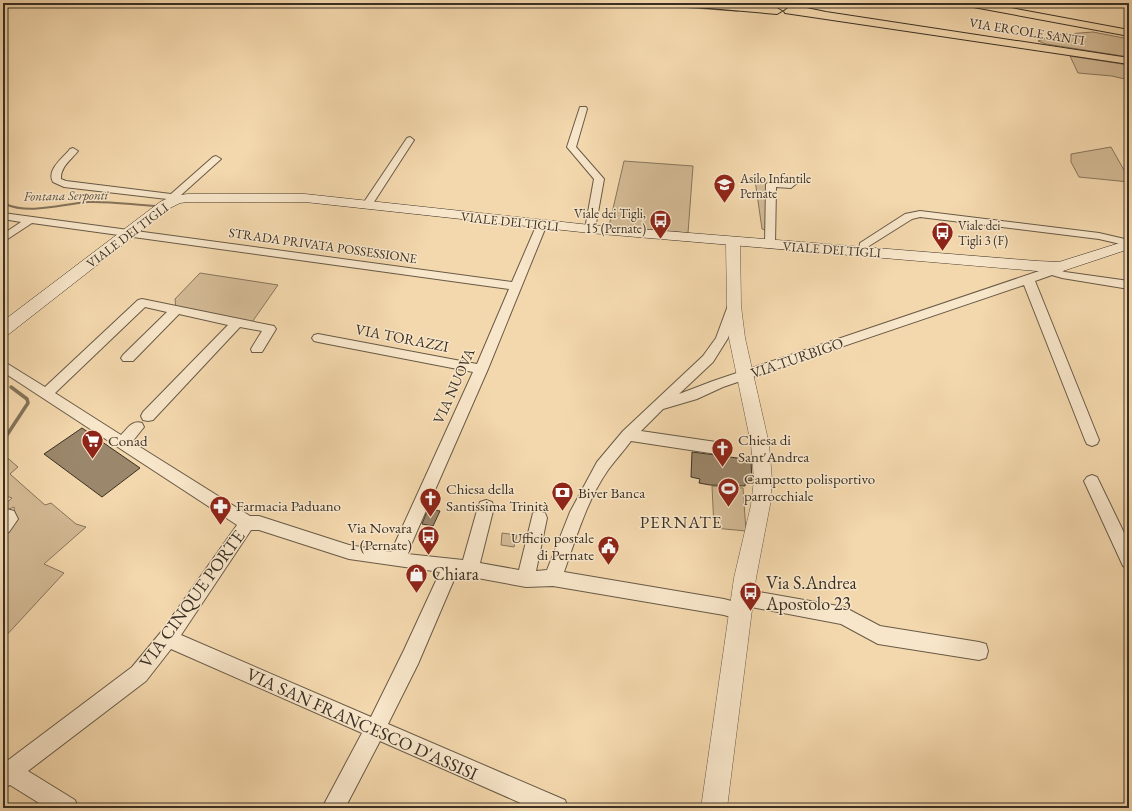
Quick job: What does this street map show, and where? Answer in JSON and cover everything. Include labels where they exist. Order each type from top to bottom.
[{"type":"main road","name":"VIA ERCOLE SANTI","points":[[686,3],[775,9],[782,6],[790,10],[1129,61]]},
{"type":"main road","points":[[969,3],[1068,19]]},
{"type":"main road","points":[[969,3],[1129,33]]},
{"type":"main road","points":[[981,3],[1129,30]]},
{"type":"main road","points":[[984,3],[1129,26]]},
{"type":"main road","name":"VIALE DEI TIGLI","points":[[3,330],[128,233],[177,199],[305,198],[590,230],[864,251],[1057,269]]},
{"type":"main road","name":"VIA TURBIGO","points":[[1057,269],[1129,243]]},
{"type":"street","points":[[583,110],[571,147],[599,179],[590,230]]},
{"type":"street","points":[[367,205],[410,140]]},
{"type":"street","points":[[73,152],[57,170],[55,176],[56,180],[64,184],[169,196],[177,199],[176,194],[216,159]]},
{"type":"street","points":[[770,244],[771,184],[788,186],[792,183]]},
{"type":"street","points":[[864,251],[864,245],[870,241],[909,216],[920,214],[1099,236],[1129,243]]},
{"type":"street","name":"STRADA PRIVATA POSSESSIONE","points":[[3,216],[515,286]]},
{"type":"street","points":[[3,239],[30,220]]},
{"type":"street","name":"VIA NUOVA","points":[[396,560],[481,369],[542,224]]},
{"type":"street","points":[[714,808],[741,604],[752,540],[761,508],[763,481],[763,456],[759,432],[745,377],[730,338],[735,282],[733,242]]},
{"type":"street","points":[[1057,269],[1062,275],[1129,285]]},
{"type":"street","name":"VIA TURBIGO","points":[[553,578],[578,512],[602,466],[658,405],[745,377],[1057,269]]},
{"type":"street","points":[[1028,279],[1092,440]]},
{"type":"street","points":[[46,394],[142,304],[270,329],[257,349]]},
{"type":"street","points":[[128,358],[176,310]]},
{"type":"street","points":[[148,416],[237,323]]},
{"type":"street","name":"VIA TORAZZI","points":[[318,338],[481,369]]},
{"type":"street","points":[[658,405],[730,338]]},
{"type":"street","points":[[3,366],[247,523],[259,523],[348,552],[526,579],[553,578],[724,607],[741,604],[844,616],[878,635],[980,651]]},
{"type":"street","points":[[122,443],[137,427]]},
{"type":"street","points":[[628,436],[722,449]]},
{"type":"street","points":[[1092,481],[1129,561]]},
{"type":"street","points":[[333,808],[375,730],[411,658],[460,568],[486,507]]},
{"type":"street","points":[[3,515],[8,516],[10,519],[3,527]]},
{"type":"street","points":[[526,579],[539,518]]},
{"type":"street","name":"VIA CINQUE PORTE","points":[[6,774],[139,674],[168,638],[247,523]]},
{"type":"street","name":"VIA SAN FRANCESCO D'ASSISI","points":[[168,638],[375,730],[557,808]]},
{"type":"street","points":[[6,774],[67,808]]},
{"type":"shaded area","points":[[1093,32],[1129,39],[1129,57],[1046,44],[1038,41],[1054,35]]},
{"type":"shaded area","points":[[1070,56],[1128,65],[1129,80],[1112,76],[1078,73]]},
{"type":"shaded area","points":[[1111,147],[1129,179],[1129,182],[1079,177],[1071,162],[1071,154]]},
{"type":"shaded area","points":[[624,161],[693,166],[688,233],[609,226]]},
{"type":"shaded area","points":[[755,180],[767,182],[765,230],[762,229]]},
{"type":"shaded area","points":[[200,273],[278,285],[250,325],[176,310],[175,299]]},
{"type":"shaded area","points":[[3,454],[18,467],[10,474],[45,505],[51,503],[76,524],[86,527],[44,564],[64,573],[3,639],[3,532],[16,522],[14,507],[3,512],[3,506],[12,498],[3,495]]},
{"type":"shaded area","name":"Campetto polisportivo parrocchiale","points":[[712,486],[743,488],[746,531],[714,528]]},
{"type":"shaded area","points":[[502,533],[517,535],[514,547],[501,545]]},
{"type":"building","name":"Conad","points":[[82,428],[140,468],[102,497],[44,454]]},
{"type":"building","name":"Chiesa di Sant'Andrea","points":[[692,452],[723,456],[730,453],[730,457],[751,460],[752,481],[746,480],[745,486],[710,485],[699,483],[700,479],[691,477]]},
{"type":"building","name":"Chiesa della Santissima Trinità","points":[[428,509],[440,511],[433,526],[422,524]]},
{"type":"waterway","name":"Fontana Serponti","points":[[3,10],[19,3]]},
{"type":"waterway","points":[[629,3],[738,11]]},
{"type":"waterway","name":"Fontana Serponti","points":[[3,199],[5,204],[25,209],[46,208],[88,202],[156,206]]},
{"type":"waterway","name":"Fontana Serponti","points":[[3,441],[28,403],[27,399],[11,387]]},
{"type":"railway","points":[[1124,3],[1129,4]]},
{"type":"place","name":"Asilo Infantile Pernate","points":[[725,204]]},
{"type":"place","name":"Viale dei Tigli, 15 (Pernate)","points":[[661,240]]},
{"type":"place","name":"Viale dei Tigli 3 (F)","points":[[943,252]]},
{"type":"place","name":"Conad","points":[[92,460]]},
{"type":"place","name":"Chiesa di Sant'Andrea","points":[[723,468]]},
{"type":"place","name":"Campetto polisportivo parrocchiale","points":[[729,508]]},
{"type":"place","name":"Biver Banca","points":[[563,512]]},
{"type":"place","name":"Chiesa della Santissima Trinità","points":[[430,518]]},
{"type":"place","name":"Farmacia Paduano","points":[[221,526]]},
{"type":"place","name":"Via Novara 1 (Pernate)","points":[[428,556]]},
{"type":"place","name":"Ufficio postale di Pernate","points":[[609,566]]},
{"type":"place","name":"Chiara","points":[[417,594]]},
{"type":"place","name":"Via S.Andrea Apostolo 23","points":[[750,612]]},
{"type":"district","name":"PERNATE","points":[[681,522]]}]
